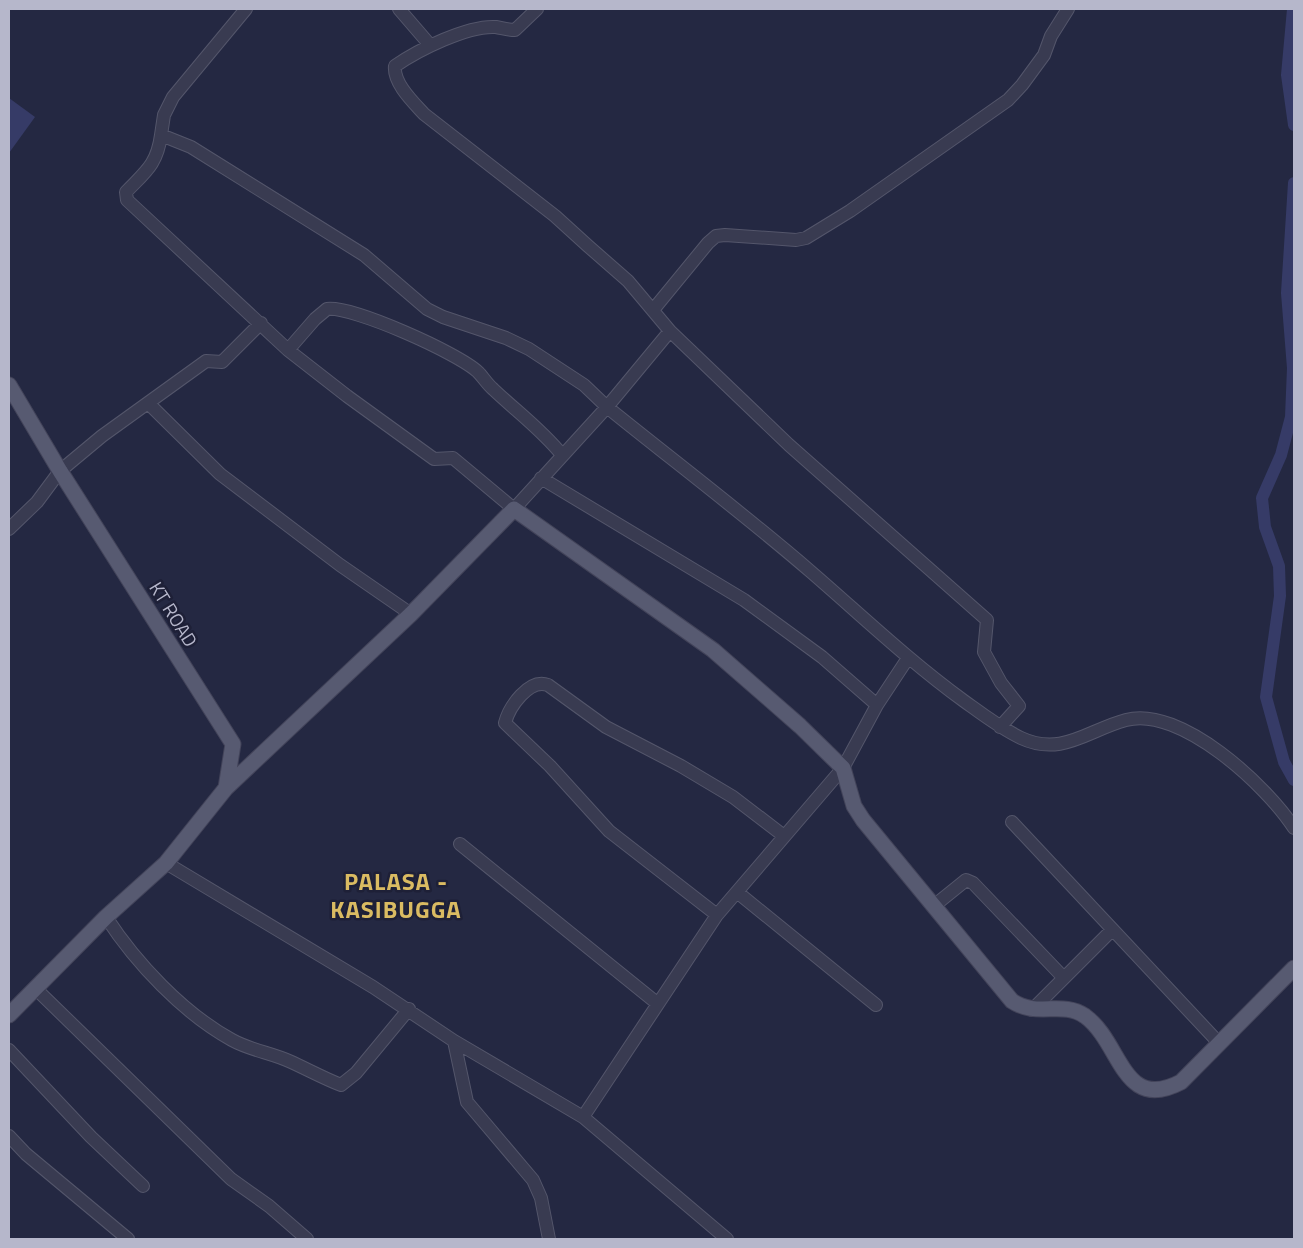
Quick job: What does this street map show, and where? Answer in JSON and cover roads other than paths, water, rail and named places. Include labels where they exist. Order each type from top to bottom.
[{"type":"main road","name":"KT ROAD","points":[[9,385],[60,471],[233,744],[226,788],[166,863],[106,916],[9,1015]]},
{"type":"main road","points":[[226,788],[411,614],[514,508],[713,650],[800,726],[843,768],[854,806],[863,820],[935,905],[1007,996],[1021,1008],[1032,1010],[1060,1008],[1072,1010],[1084,1016],[1095,1025],[1132,1081],[1142,1089],[1167,1089],[1181,1082],[1294,968]]},
{"type":"street","points":[[246,9],[173,97],[164,115],[159,150],[154,164],[126,192],[127,200],[288,350],[347,396],[434,459],[453,458],[514,508],[607,407],[670,331]]},
{"type":"street","points":[[399,9],[430,45]]},
{"type":"street","points":[[537,9],[515,30],[496,27],[484,28],[430,45],[395,66],[394,73],[412,101],[424,114],[554,216],[628,281],[670,331],[789,445],[987,620],[984,652],[1001,683],[1019,706],[1000,727]]},
{"type":"street","points":[[653,310],[708,243],[716,236],[745,235],[796,240],[806,238],[850,212],[1008,100],[1022,85],[1044,55],[1051,36],[1068,9]]},
{"type":"street","points":[[161,135],[191,147],[364,255],[427,309],[443,317],[506,338],[529,349],[584,385],[607,407],[808,570],[908,658],[1000,727],[1040,745],[1058,745],[1077,740],[1125,720],[1140,717],[1161,720],[1209,745],[1253,778],[1272,798],[1294,828]]},
{"type":"street","points":[[288,350],[315,319],[327,309],[344,310],[376,321],[448,353],[478,372],[491,388],[552,442],[562,456]]},
{"type":"street","points":[[9,529],[37,502],[60,471],[206,361],[222,362],[261,323]]},
{"type":"street","points":[[148,403],[220,474],[340,565],[411,614]]},
{"type":"street","points":[[541,478],[744,600],[822,657],[877,705]]},
{"type":"street","points":[[583,1118],[717,915],[843,768],[877,705],[908,658]]},
{"type":"street","points":[[717,915],[610,830],[550,766],[512,732],[505,723],[507,716],[521,697],[534,684],[542,683],[548,686],[606,726],[733,797],[784,836]]},
{"type":"street","points":[[1012,822],[1112,930],[1158,975],[1219,1043]]},
{"type":"street","points":[[460,844],[658,1004]]},
{"type":"street","points":[[166,863],[409,1009],[454,1041],[583,1118],[727,1239]]},
{"type":"street","points":[[935,905],[966,880],[973,882],[1064,977]]},
{"type":"street","points":[[737,892],[876,1005]]},
{"type":"street","points":[[106,916],[126,947],[153,978],[194,1013],[224,1035],[232,1040],[288,1060],[320,1077],[341,1085],[356,1073],[409,1009]]},
{"type":"street","points":[[1032,1010],[1112,930]]},
{"type":"street","points":[[36,988],[231,1179],[269,1206],[307,1239]]},
{"type":"street","points":[[454,1041],[467,1102],[533,1180],[541,1198],[549,1239]]},
{"type":"street","points":[[9,1050],[91,1137],[143,1186]]},
{"type":"street","points":[[9,1136],[26,1154],[128,1239]]},
{"type":"water","points":[[9,98],[35,117],[9,153]]},
{"type":"waterway","points":[[1293,9],[1287,75],[1294,125]]},
{"type":"waterway","points":[[1294,183],[1287,293],[1293,368],[1291,417],[1281,455],[1262,498],[1265,527],[1279,566],[1280,596],[1266,697],[1284,762],[1294,780]]},
{"type":"district","name":"PALASA - KASIBUGGA","points":[[396,895]]}]
